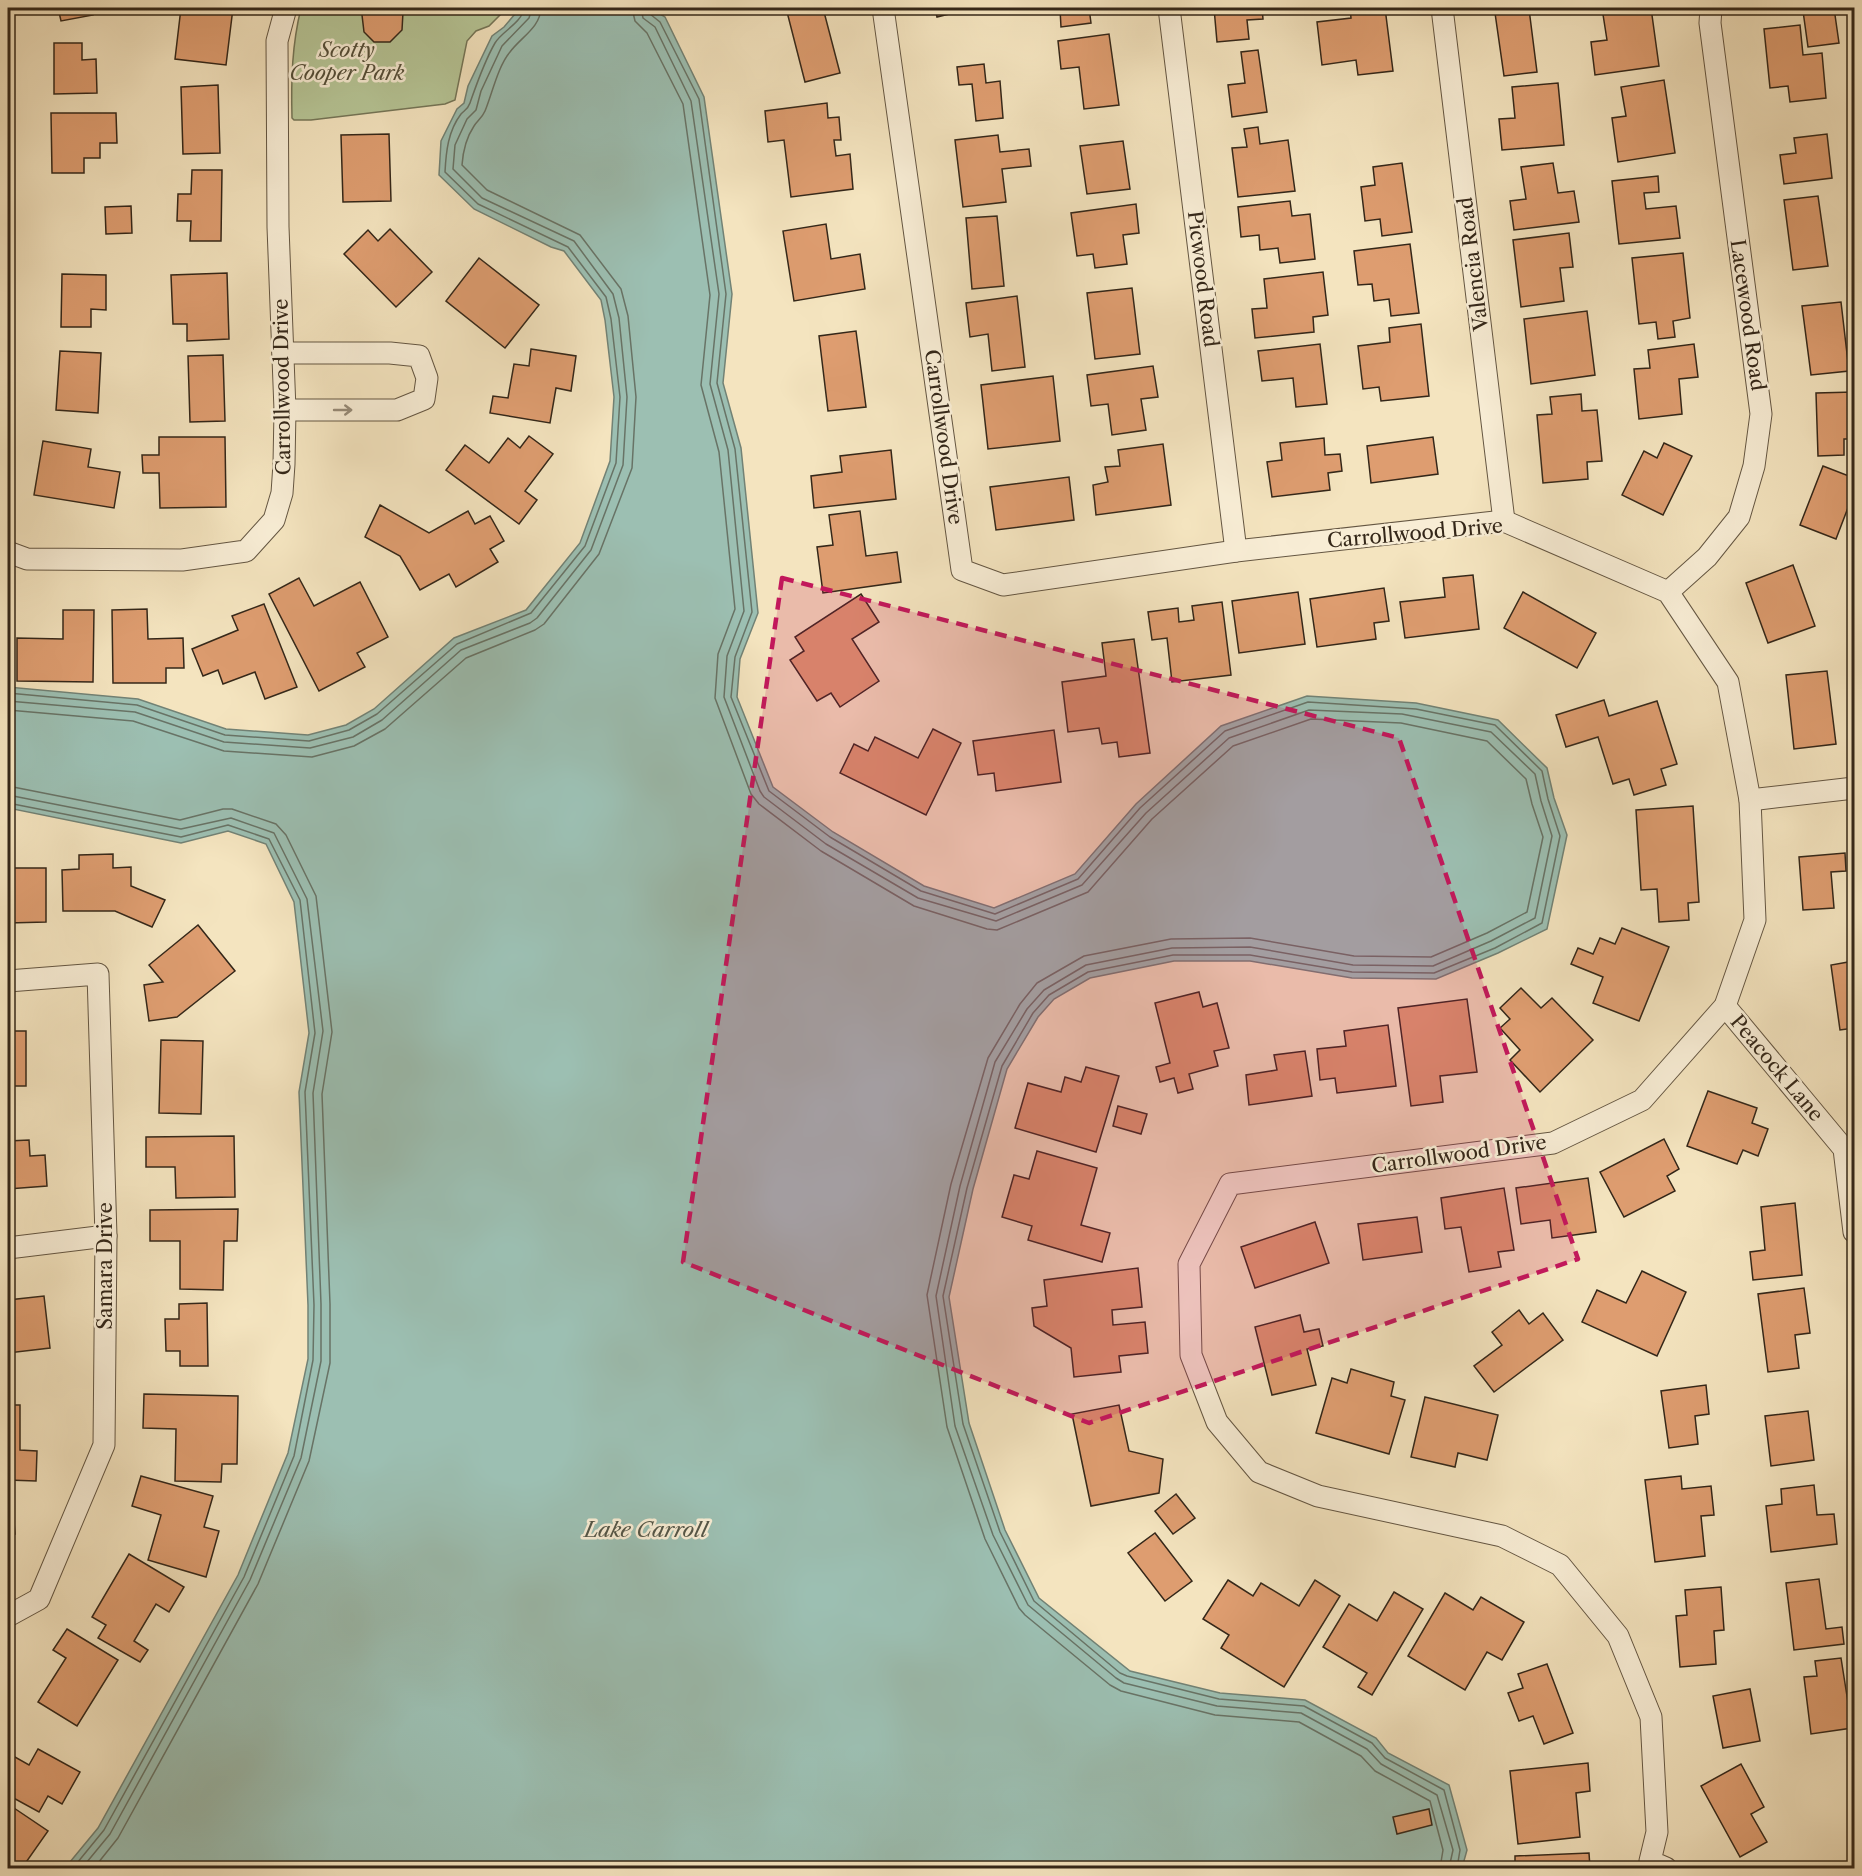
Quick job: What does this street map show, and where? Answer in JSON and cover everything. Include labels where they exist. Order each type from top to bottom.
[{"type":"street","name":"Carrollwood Drive","points":[[8,552],[27,559],[182,560],[246,551],[274,520],[282,493],[285,410],[278,227],[277,41],[286,8]]},
{"type":"street","name":"Carrollwood Drive","points":[[883,8],[962,570],[1003,585],[1236,551],[1504,521],[1668,592],[1728,682],[1750,800],[1755,920],[1725,1006],[1642,1100],[1553,1143],[1230,1184],[1190,1264],[1191,1355],[1217,1422],[1259,1472],[1318,1496],[1502,1536],[1560,1565],[1618,1636],[1651,1717],[1657,1832],[1655,1866]]},
{"type":"street","name":"Picwood Road","points":[[1169,8],[1236,551]]},
{"type":"street","name":"Valencia Road","points":[[1442,8],[1504,521]]},
{"type":"street","name":"Lacewood Road","points":[[1668,592],[1707,557],[1739,517],[1754,466],[1761,414],[1710,23],[1711,8]]},
{"type":"street","points":[[282,352],[390,352],[419,356],[427,378],[424,399],[397,410],[285,410]]},
{"type":"street","points":[[1750,800],[1854,788]]},
{"type":"street","name":"Samara Drive","points":[[8,981],[98,974],[106,1236],[104,1445],[39,1599],[8,1616]]},
{"type":"street","name":"Peacock Lane","points":[[1725,1006],[1844,1149],[1854,1232]]},
{"type":"street","points":[[8,1248],[106,1236]]},
{"type":"highlighted area","points":[[782,578],[1399,738],[1578,1259],[1089,1423],[683,1262]]},
{"type":"green space","name":"Scotty Cooper Park","points":[[301,8],[507,8],[489,26],[476,31],[467,41],[455,100],[445,104],[294,120],[292,118],[293,62]]},
{"type":"water","name":"Lake Carroll","points":[[520,8],[651,8],[665,17],[704,97],[732,294],[723,383],[741,448],[758,613],[740,659],[737,697],[773,787],[833,832],[924,886],[994,908],[1075,874],[1136,804],[1221,726],[1307,696],[1416,703],[1498,720],[1547,768],[1554,798],[1567,835],[1547,929],[1498,953],[1436,979],[1352,978],[1250,961],[1174,961],[1090,978],[1054,999],[1038,1017],[1007,1069],[973,1189],[949,1297],[969,1423],[1005,1530],[1039,1598],[1130,1671],[1220,1693],[1305,1700],[1376,1738],[1388,1753],[1449,1785],[1467,1850],[1462,1868],[65,1868],[98,1828],[238,1575],[288,1453],[308,1359],[308,1305],[299,1092],[309,1033],[294,902],[266,844],[228,831],[181,843],[8,808],[8,687],[138,699],[226,729],[308,735],[346,725],[374,709],[454,638],[526,610],[580,543],[610,461],[614,397],[601,300],[564,251],[551,247],[474,209],[439,175],[441,141],[457,109],[464,103],[468,86],[492,36],[504,27]]},
{"type":"building","points":[[58,8],[91,8],[93,15],[61,21]]},
{"type":"building","points":[[181,8],[233,8],[226,65],[175,59]]},
{"type":"building","points":[[370,8],[398,8],[403,12],[402,30],[390,42],[374,42],[364,32],[362,15]]},
{"type":"building","points":[[786,8],[823,8],[840,73],[805,82]]},
{"type":"building","points":[[935,8],[973,8],[937,17]]},
{"type":"building","points":[[1045,8],[1089,8],[1091,23],[1061,27],[1060,9],[1045,10]]},
{"type":"building","points":[[1214,8],[1262,8],[1263,19],[1247,20],[1249,39],[1217,42]]},
{"type":"building","points":[[1350,8],[1385,8],[1393,71],[1358,75],[1356,60],[1322,65],[1317,22],[1351,18]]},
{"type":"building","points":[[1602,8],[1651,8],[1659,66],[1595,75],[1591,42],[1607,40]]},
{"type":"building","points":[[1834,8],[1839,43],[1808,47],[1803,11]]},
{"type":"building","points":[[1529,9],[1537,72],[1504,76],[1495,13]]},
{"type":"building","points":[[1800,25],[1803,55],[1822,53],[1826,98],[1790,102],[1788,86],[1770,88],[1764,29]]},
{"type":"building","points":[[1109,34],[1119,105],[1084,109],[1079,67],[1061,69],[1058,41]]},
{"type":"building","points":[[54,43],[82,43],[82,60],[96,59],[97,93],[54,94]]},
{"type":"building","points":[[1258,50],[1267,112],[1232,117],[1228,85],[1245,83],[1241,52]]},
{"type":"building","points":[[984,64],[986,83],[1000,81],[1003,118],[976,121],[972,84],[959,85],[957,67]]},
{"type":"building","points":[[1664,80],[1675,153],[1618,162],[1612,118],[1626,116],[1621,87]]},
{"type":"building","points":[[1558,83],[1564,145],[1502,150],[1499,119],[1515,118],[1512,87]]},
{"type":"building","points":[[218,85],[220,153],[183,154],[181,87]]},
{"type":"building","points":[[827,103],[828,118],[839,117],[841,140],[834,140],[836,156],[850,154],[853,189],[791,197],[784,140],[768,142],[765,111]]},
{"type":"building","points":[[51,113],[116,113],[117,143],[100,143],[100,158],[84,158],[84,173],[52,173]]},
{"type":"building","points":[[1258,127],[1260,144],[1288,140],[1295,191],[1238,197],[1232,148],[1247,147],[1244,129]]},
{"type":"building","points":[[389,134],[391,201],[343,202],[341,135]]},
{"type":"building","points":[[1827,134],[1832,178],[1784,184],[1780,155],[1796,153],[1794,138]]},
{"type":"building","points":[[998,135],[1000,152],[1029,149],[1031,166],[1002,169],[1006,202],[963,207],[955,140]]},
{"type":"building","points":[[1123,141],[1130,189],[1087,194],[1080,146]]},
{"type":"building","points":[[1402,163],[1412,232],[1382,236],[1380,219],[1365,221],[1361,187],[1375,185],[1373,167]]},
{"type":"building","points":[[1553,163],[1558,193],[1574,191],[1579,222],[1514,230],[1510,201],[1526,199],[1521,167]]},
{"type":"building","points":[[192,170],[222,170],[221,241],[190,241],[191,221],[177,221],[178,194],[191,194]]},
{"type":"building","points":[[1658,176],[1659,192],[1644,193],[1646,209],[1676,206],[1680,238],[1619,244],[1612,181]]},
{"type":"building","points":[[1818,196],[1828,266],[1793,270],[1784,200]]},
{"type":"building","points":[[1290,201],[1292,216],[1310,214],[1315,259],[1280,263],[1278,248],[1260,250],[1259,235],[1241,237],[1238,207]]},
{"type":"building","points":[[1136,204],[1139,233],[1123,235],[1127,264],[1095,268],[1093,254],[1077,256],[1071,213]]},
{"type":"building","points":[[131,206],[132,233],[106,234],[105,207]]},
{"type":"building","points":[[997,216],[1004,286],[972,289],[966,218]]},
{"type":"building","points":[[826,224],[831,259],[860,254],[865,289],[794,301],[783,231]]},
{"type":"building","points":[[390,229],[432,272],[396,307],[344,254],[368,230],[378,241]]},
{"type":"building","points":[[1569,233],[1573,267],[1560,268],[1564,301],[1521,307],[1513,240]]},
{"type":"building","points":[[1410,244],[1419,313],[1391,316],[1389,299],[1374,301],[1372,284],[1358,285],[1354,251]]},
{"type":"building","points":[[1683,253],[1690,318],[1673,321],[1675,337],[1658,339],[1656,322],[1639,324],[1632,258]]},
{"type":"building","points":[[479,258],[539,305],[505,348],[446,301]]},
{"type":"building","points":[[1323,272],[1328,315],[1313,317],[1314,332],[1255,338],[1252,309],[1267,308],[1264,279]]},
{"type":"building","points":[[227,273],[229,339],[187,341],[187,324],[173,324],[171,275]]},
{"type":"building","points":[[62,274],[106,275],[106,310],[91,309],[91,327],[61,327]]},
{"type":"building","points":[[1132,288],[1140,354],[1095,359],[1087,293]]},
{"type":"building","points":[[1017,296],[1025,367],[992,371],[988,334],[970,337],[966,303]]},
{"type":"building","points":[[1841,302],[1849,371],[1811,375],[1802,306]]},
{"type":"building","points":[[1587,311],[1595,375],[1531,384],[1524,319]]},
{"type":"building","points":[[1421,324],[1429,396],[1381,401],[1379,387],[1363,389],[1358,346],[1390,342],[1389,328]]},
{"type":"building","points":[[856,331],[866,407],[828,411],[819,336]]},
{"type":"building","points":[[1320,344],[1327,404],[1296,407],[1293,378],[1262,381],[1258,351]]},
{"type":"building","points":[[1694,344],[1698,377],[1679,379],[1682,414],[1639,419],[1634,369],[1650,368],[1648,350]]},
{"type":"building","points":[[531,349],[576,356],[571,391],[556,388],[550,423],[490,413],[493,396],[508,398],[514,364],[529,366]]},
{"type":"building","points":[[60,351],[101,353],[98,413],[56,410]]},
{"type":"building","points":[[223,355],[225,421],[190,422],[188,356]]},
{"type":"building","points":[[1153,366],[1158,397],[1141,399],[1146,430],[1112,435],[1108,404],[1091,406],[1087,375]]},
{"type":"building","points":[[1053,376],[1060,441],[988,449],[981,385]]},
{"type":"building","points":[[1854,392],[1854,439],[1844,439],[1844,455],[1818,456],[1816,393]]},
{"type":"building","points":[[1581,394],[1582,411],[1597,410],[1602,461],[1587,462],[1588,479],[1543,483],[1537,415],[1552,414],[1550,397]]},
{"type":"building","points":[[529,436],[553,454],[525,491],[537,500],[519,524],[446,470],[465,445],[489,463],[508,438],[520,448]]},
{"type":"building","points":[[159,437],[225,437],[226,507],[160,508],[159,473],[143,473],[142,455],[159,455]]},
{"type":"building","points":[[1433,437],[1438,474],[1371,483],[1367,446]]},
{"type":"building","points":[[1324,438],[1325,455],[1340,454],[1342,471],[1328,473],[1330,490],[1272,497],[1267,462],[1282,460],[1280,443]]},
{"type":"building","points":[[43,441],[91,449],[88,467],[120,472],[114,508],[34,495]]},
{"type":"building","points":[[1664,443],[1692,456],[1663,515],[1622,495],[1644,451],[1657,458]]},
{"type":"building","points":[[1163,444],[1171,505],[1096,515],[1093,485],[1108,482],[1105,467],[1120,466],[1118,450]]},
{"type":"building","points":[[891,450],[896,499],[814,508],[811,476],[842,472],[840,456]]},
{"type":"building","points":[[1823,466],[1854,478],[1854,492],[1836,539],[1800,525]]},
{"type":"building","points":[[1069,477],[1074,520],[996,530],[990,487]]},
{"type":"building","points":[[380,505],[429,533],[468,511],[475,524],[490,516],[504,541],[490,549],[498,562],[456,587],[449,574],[420,590],[400,556],[365,537]]},
{"type":"building","points":[[860,511],[866,556],[897,552],[901,582],[823,593],[817,547],[833,545],[829,515]]},
{"type":"building","points":[[1793,565],[1815,626],[1768,643],[1746,583]]},
{"type":"building","points":[[1473,575],[1479,629],[1405,638],[1400,602],[1445,597],[1443,578]]},
{"type":"building","points":[[299,578],[314,606],[360,582],[388,637],[357,653],[365,667],[319,691],[269,594]]},
{"type":"building","points":[[1384,588],[1389,621],[1374,623],[1376,639],[1317,647],[1310,599]]},
{"type":"building","points":[[1298,592],[1305,644],[1239,653],[1232,601]]},
{"type":"building","points":[[1523,592],[1596,633],[1577,668],[1504,628]]},
{"type":"building","points":[[861,594],[879,622],[852,639],[879,681],[840,707],[831,693],[817,701],[790,660],[804,651],[795,637]]},
{"type":"building","points":[[1222,602],[1231,675],[1172,682],[1167,638],[1152,640],[1148,612],[1178,608],[1179,622],[1194,620],[1192,606]]},
{"type":"building","points":[[264,604],[297,687],[265,699],[255,672],[223,684],[218,670],[203,676],[192,649],[238,630],[232,616]]},
{"type":"building","points":[[147,609],[148,639],[183,638],[184,668],[166,668],[166,683],[113,683],[112,610]]},
{"type":"building","points":[[63,610],[94,610],[93,682],[17,681],[17,638],[63,639]]},
{"type":"building","points":[[1134,639],[1150,753],[1119,757],[1117,742],[1102,744],[1099,728],[1068,732],[1062,682],[1106,676],[1102,643]]},
{"type":"building","points":[[1827,671],[1836,744],[1794,749],[1786,675]]},
{"type":"building","points":[[1604,700],[1609,716],[1657,701],[1677,764],[1661,769],[1666,785],[1634,795],[1629,779],[1613,784],[1598,737],[1566,747],[1556,715]]},
{"type":"building","points":[[933,729],[961,743],[926,815],[840,773],[854,744],[868,751],[875,737],[918,758]]},
{"type":"building","points":[[1054,730],[1061,782],[996,791],[994,773],[978,775],[973,741]]},
{"type":"building","points":[[1693,806],[1699,902],[1688,903],[1689,920],[1659,922],[1657,889],[1641,890],[1636,810]]},
{"type":"building","points":[[1845,853],[1846,871],[1831,872],[1834,908],[1803,910],[1799,857]]},
{"type":"building","points":[[113,854],[113,868],[131,867],[131,886],[165,900],[152,927],[115,911],[63,911],[62,870],[79,869],[79,855]]},
{"type":"building","points":[[8,868],[46,868],[46,922],[8,923]]},
{"type":"building","points":[[198,925],[235,971],[177,1017],[149,1021],[144,985],[163,982],[149,965]]},
{"type":"building","points":[[1622,928],[1669,947],[1639,1021],[1593,1003],[1603,977],[1571,964],[1578,948],[1593,954],[1600,938],[1615,944]]},
{"type":"building","points":[[1854,961],[1854,1028],[1840,1030],[1831,965]]},
{"type":"building","points":[[1521,988],[1541,1008],[1552,998],[1593,1040],[1540,1092],[1510,1060],[1520,1050],[1500,1028],[1510,1019],[1500,1008]]},
{"type":"building","points":[[1199,992],[1203,1007],[1217,1003],[1229,1048],[1214,1051],[1218,1066],[1189,1074],[1193,1089],[1178,1093],[1174,1078],[1160,1082],[1156,1067],[1170,1063],[1155,1003]]},
{"type":"building","points":[[1467,999],[1477,1072],[1440,1076],[1443,1102],[1411,1106],[1398,1008]]},
{"type":"building","points":[[1388,1025],[1396,1086],[1337,1093],[1335,1078],[1320,1080],[1317,1049],[1346,1046],[1344,1031]]},
{"type":"building","points":[[8,1031],[26,1031],[26,1086],[8,1086]]},
{"type":"building","points":[[161,1040],[203,1041],[201,1114],[159,1113]]},
{"type":"building","points":[[1305,1051],[1312,1096],[1249,1105],[1246,1075],[1277,1070],[1274,1055]]},
{"type":"building","points":[[1086,1067],[1119,1076],[1096,1152],[1015,1128],[1028,1083],[1061,1092],[1065,1077],[1081,1082]]},
{"type":"building","points":[[1708,1091],[1757,1108],[1752,1123],[1768,1129],[1758,1156],[1743,1150],[1737,1164],[1687,1146]]},
{"type":"building","points":[[1118,1106],[1147,1114],[1141,1134],[1113,1126]]},
{"type":"building","points":[[234,1136],[235,1197],[176,1198],[175,1167],[146,1167],[146,1137]]},
{"type":"building","points":[[1664,1139],[1679,1169],[1667,1176],[1675,1191],[1624,1217],[1600,1172]]},
{"type":"building","points":[[29,1140],[30,1156],[45,1155],[47,1186],[8,1189],[8,1141]]},
{"type":"building","points":[[1037,1151],[1097,1168],[1081,1225],[1110,1233],[1102,1262],[1028,1240],[1032,1226],[1002,1217],[1014,1175],[1029,1179]]},
{"type":"building","points":[[1588,1178],[1596,1232],[1552,1238],[1550,1220],[1521,1224],[1516,1188]]},
{"type":"building","points":[[1504,1188],[1514,1250],[1498,1252],[1501,1267],[1469,1272],[1461,1227],[1445,1229],[1441,1198]]},
{"type":"building","points":[[1795,1203],[1802,1275],[1753,1280],[1750,1252],[1765,1250],[1761,1207]]},
{"type":"building","points":[[238,1209],[237,1241],[224,1241],[223,1290],[180,1289],[180,1241],[150,1241],[150,1210]]},
{"type":"building","points":[[1417,1217],[1422,1252],[1363,1260],[1358,1224]]},
{"type":"building","points":[[1315,1222],[1329,1263],[1255,1288],[1241,1247]]},
{"type":"building","points":[[1138,1268],[1142,1307],[1112,1310],[1113,1325],[1145,1322],[1148,1353],[1119,1356],[1121,1372],[1074,1377],[1071,1348],[1034,1326],[1032,1308],[1047,1306],[1044,1280]]},
{"type":"building","points":[[1642,1271],[1686,1292],[1657,1356],[1582,1322],[1597,1290],[1626,1303]]},
{"type":"building","points":[[1804,1288],[1810,1333],[1795,1335],[1799,1368],[1768,1372],[1758,1294]]},
{"type":"building","points":[[44,1296],[50,1348],[8,1353],[8,1300]]},
{"type":"building","points":[[207,1303],[208,1366],[180,1366],[180,1351],[166,1351],[165,1319],[179,1319],[179,1304]]},
{"type":"building","points":[[1519,1310],[1529,1324],[1543,1313],[1563,1340],[1494,1392],[1474,1366],[1502,1345],[1492,1332]]},
{"type":"building","points":[[1300,1315],[1304,1332],[1319,1329],[1323,1346],[1307,1349],[1316,1385],[1272,1395],[1255,1327]]},
{"type":"building","points":[[1351,1369],[1394,1382],[1391,1396],[1405,1400],[1389,1454],[1316,1433],[1332,1378],[1347,1383]]},
{"type":"building","points":[[1706,1385],[1709,1414],[1695,1416],[1698,1444],[1669,1448],[1661,1391]]},
{"type":"building","points":[[144,1394],[238,1396],[237,1464],[222,1464],[221,1482],[175,1481],[176,1429],[143,1428]]},
{"type":"building","points":[[1425,1397],[1498,1415],[1487,1460],[1458,1453],[1455,1467],[1411,1457]]},
{"type":"building","points":[[8,1405],[20,1405],[20,1450],[37,1451],[36,1481],[8,1480]]},
{"type":"building","points":[[1119,1405],[1129,1451],[1163,1459],[1159,1493],[1091,1506],[1072,1414]]},
{"type":"building","points":[[1808,1411],[1814,1460],[1771,1466],[1765,1416]]},
{"type":"building","points":[[141,1476],[213,1496],[204,1527],[219,1531],[206,1577],[148,1560],[161,1515],[132,1506]]},
{"type":"building","points":[[1681,1476],[1682,1489],[1711,1486],[1714,1515],[1701,1516],[1705,1556],[1655,1562],[1645,1480]]},
{"type":"building","points":[[1814,1485],[1817,1515],[1834,1514],[1837,1544],[1771,1552],[1766,1506],[1782,1504],[1781,1489]]},
{"type":"building","points":[[1176,1494],[1195,1518],[1173,1534],[1155,1511]]},
{"type":"building","points":[[12,1499],[15,1534],[8,1535],[8,1500]]},
{"type":"building","points":[[1155,1533],[1192,1581],[1165,1601],[1128,1553]]},
{"type":"building","points":[[129,1554],[184,1587],[169,1612],[156,1604],[134,1641],[148,1650],[140,1662],[98,1638],[106,1625],[92,1617]]},
{"type":"building","points":[[1819,1579],[1826,1629],[1842,1627],[1844,1644],[1794,1650],[1786,1583]]},
{"type":"building","points":[[1228,1580],[1253,1596],[1261,1583],[1299,1606],[1315,1580],[1340,1596],[1284,1687],[1221,1648],[1229,1635],[1203,1619]]},
{"type":"building","points":[[1721,1587],[1724,1630],[1714,1631],[1716,1664],[1680,1667],[1676,1616],[1687,1615],[1685,1590]]},
{"type":"building","points":[[1394,1592],[1423,1609],[1372,1695],[1358,1687],[1367,1673],[1323,1647],[1349,1604],[1377,1621]]},
{"type":"building","points":[[1445,1593],[1473,1610],[1481,1597],[1524,1622],[1502,1660],[1487,1652],[1465,1690],[1408,1656]]},
{"type":"building","points":[[67,1629],[118,1660],[77,1726],[38,1702],[66,1658],[53,1650]]},
{"type":"building","points":[[1841,1658],[1852,1728],[1811,1734],[1804,1677],[1817,1676],[1815,1661]]},
{"type":"building","points":[[1547,1664],[1573,1733],[1544,1744],[1533,1716],[1519,1721],[1508,1693],[1523,1688],[1518,1674]]},
{"type":"building","points":[[1750,1689],[1760,1741],[1723,1748],[1713,1696]]},
{"type":"building","points":[[38,1749],[80,1772],[62,1804],[48,1796],[39,1812],[8,1795],[8,1753],[29,1765]]},
{"type":"building","points":[[1588,1763],[1590,1791],[1576,1793],[1580,1837],[1518,1844],[1510,1771]]},
{"type":"building","points":[[1741,1764],[1764,1807],[1751,1814],[1767,1842],[1740,1857],[1701,1786]]},
{"type":"building","points":[[8,1804],[48,1831],[22,1868],[8,1868]]},
{"type":"building","points":[[1429,1809],[1432,1825],[1397,1834],[1393,1817]]},
{"type":"building","points":[[1589,1853],[1590,1868],[1515,1868],[1515,1856]]}]
